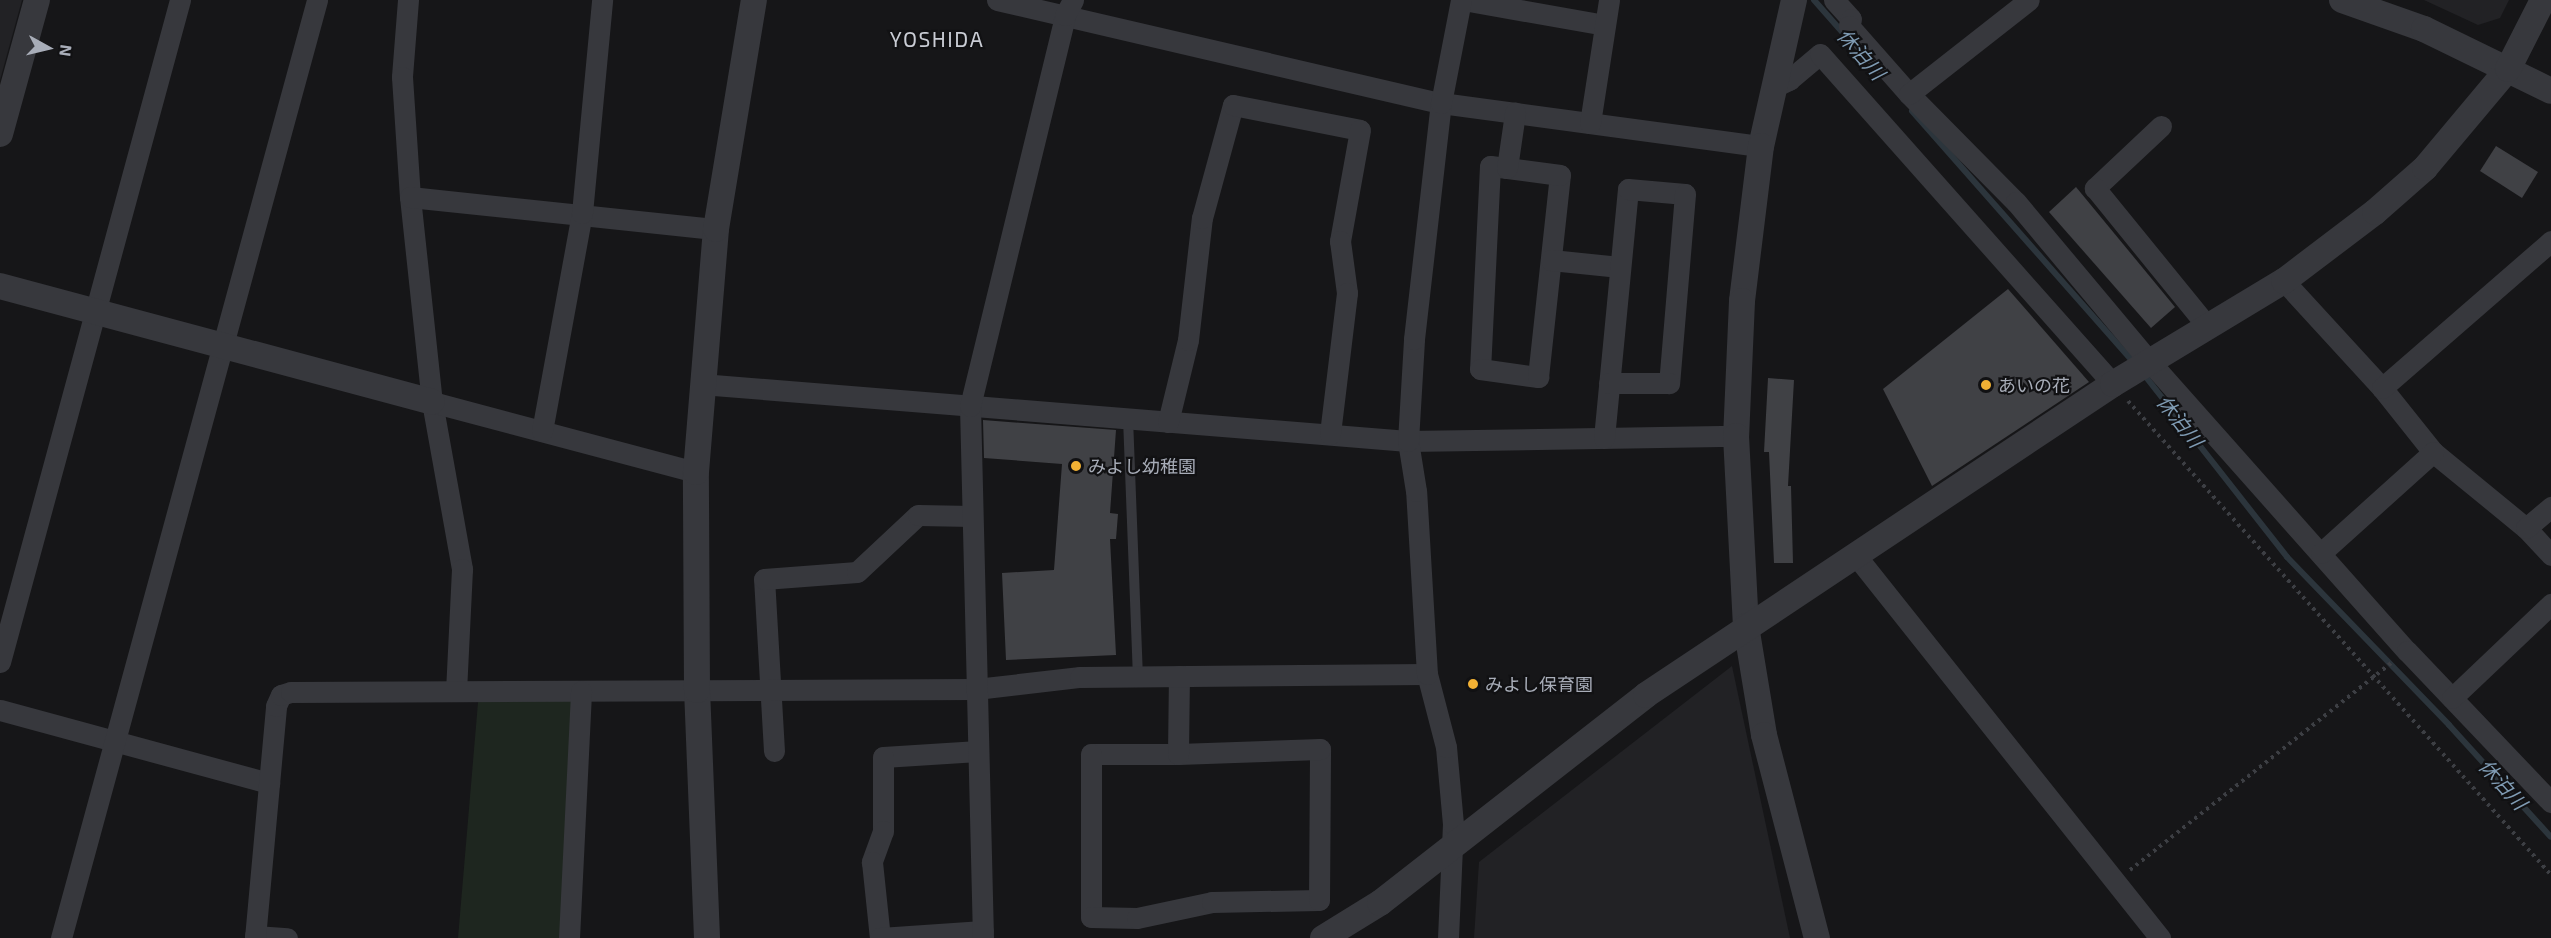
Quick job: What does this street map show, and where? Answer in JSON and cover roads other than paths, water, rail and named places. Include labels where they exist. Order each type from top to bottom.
[{"type":"street","points":[[0,134],[37,0]]},
{"type":"street","points":[[0,662],[180,0]]},
{"type":"street","points":[[61,938],[224,348],[317,0]]},
{"type":"street","points":[[408,0],[402,77],[410,197],[432,402],[462,569],[456,691]]},
{"type":"street","points":[[542,430],[582,213],[602,0]]},
{"type":"street","points":[[707,938],[697,690],[696,472],[701,384],[716,229],[754,0]]},
{"type":"street","points":[[997,0],[1069,8],[1441,103],[1761,146]]},
{"type":"street","points":[[1448,938],[1454,847],[1446,747],[1427,674],[1416,491],[1408,441],[1414,339],[1441,103],[1462,0],[1605,26]]},
{"type":"street","points":[[1590,123],[1609,0]]},
{"type":"street","points":[[1834,0],[1851,19],[1849,26],[1909,94],[2016,202],[2150,362],[2452,698],[2551,802]]},
{"type":"street","points":[[1909,94],[2029,0]]},
{"type":"street","points":[[2342,0],[2424,29],[2551,91]]},
{"type":"street","points":[[1323,938],[1380,903],[1454,847],[1594,734],[1746,626],[1857,557],[2120,380],[2284,281],[2425,168],[2508,69],[2543,0]]},
{"type":"street","points":[[1790,3],[1761,146],[1742,301],[1736,436],[1746,626],[1764,735],[1816,938]]},
{"type":"street","points":[[978,751],[883,757],[883,831],[872,862],[880,938],[983,934],[970,406],[1069,8]]},
{"type":"street","points":[[1774,87],[1789,80],[1820,54],[2120,380]]},
{"type":"street","points":[[1168,422],[1188,340],[1202,218],[1233,105],[1360,130],[1340,241],[1347,292],[1330,434]]},
{"type":"street","points":[[1508,168],[1515,113]]},
{"type":"street","points":[[2161,126],[2095,188],[2208,327]]},
{"type":"street","points":[[1490,166],[1508,168],[1560,175],[1538,377],[1480,369],[1490,166]]},
{"type":"street","points":[[1604,438],[1609,383],[1620,267],[1628,189],[1685,195],[1669,383],[1609,383]]},
{"type":"street","points":[[410,197],[582,213],[716,229]]},
{"type":"street","points":[[2382,388],[2551,241]]},
{"type":"street","points":[[1551,260],[1620,267]]},
{"type":"street","points":[[2284,281],[2382,388],[2433,452],[2526,528],[2551,555]]},
{"type":"street","points":[[0,286],[224,348],[696,472]]},
{"type":"street","points":[[701,384],[1408,441],[1736,436]]},
{"type":"street","points":[[2321,553],[2433,452]]},
{"type":"street","points":[[2526,528],[2551,507]]},
{"type":"street","points":[[774,752],[764,579],[856,572],[918,515],[972,516]]},
{"type":"street","points":[[1857,557],[2160,938]]},
{"type":"street","points":[[2452,698],[2551,604]]},
{"type":"street","points":[[287,938],[255,937],[276,706],[281,695],[456,691],[976,689],[1080,677],[1427,674]]},
{"type":"street","points":[[1178,754],[1179,676]]},
{"type":"street","points":[[569,938],[581,692]]},
{"type":"street","points":[[0,710],[269,783]]},
{"type":"street","points":[[1320,749],[1319,900],[1212,902],[1137,918],[1091,917],[1091,754],[1178,754],[1320,749]]},
{"type":"lane","points":[[1128,418],[1138,676]]},
{"type":"waterway","name":"休泊川","points":[[1814,0],[1843,33]]},
{"type":"waterway","name":"休泊川","points":[[1912,111],[2135,364]]},
{"type":"waterway","name":"休泊川","points":[[2142,372],[2287,557],[2449,725],[2551,837]]},
{"type":"place","name":"あいの花","points":[[1986,385]]},
{"type":"place","name":"みよし幼稚園","points":[[1076,466]]},
{"type":"place","name":"みよし保育園","points":[[1473,684]]},
{"type":"district","name":"YOSHIDA","points":[[937,39]]}]
